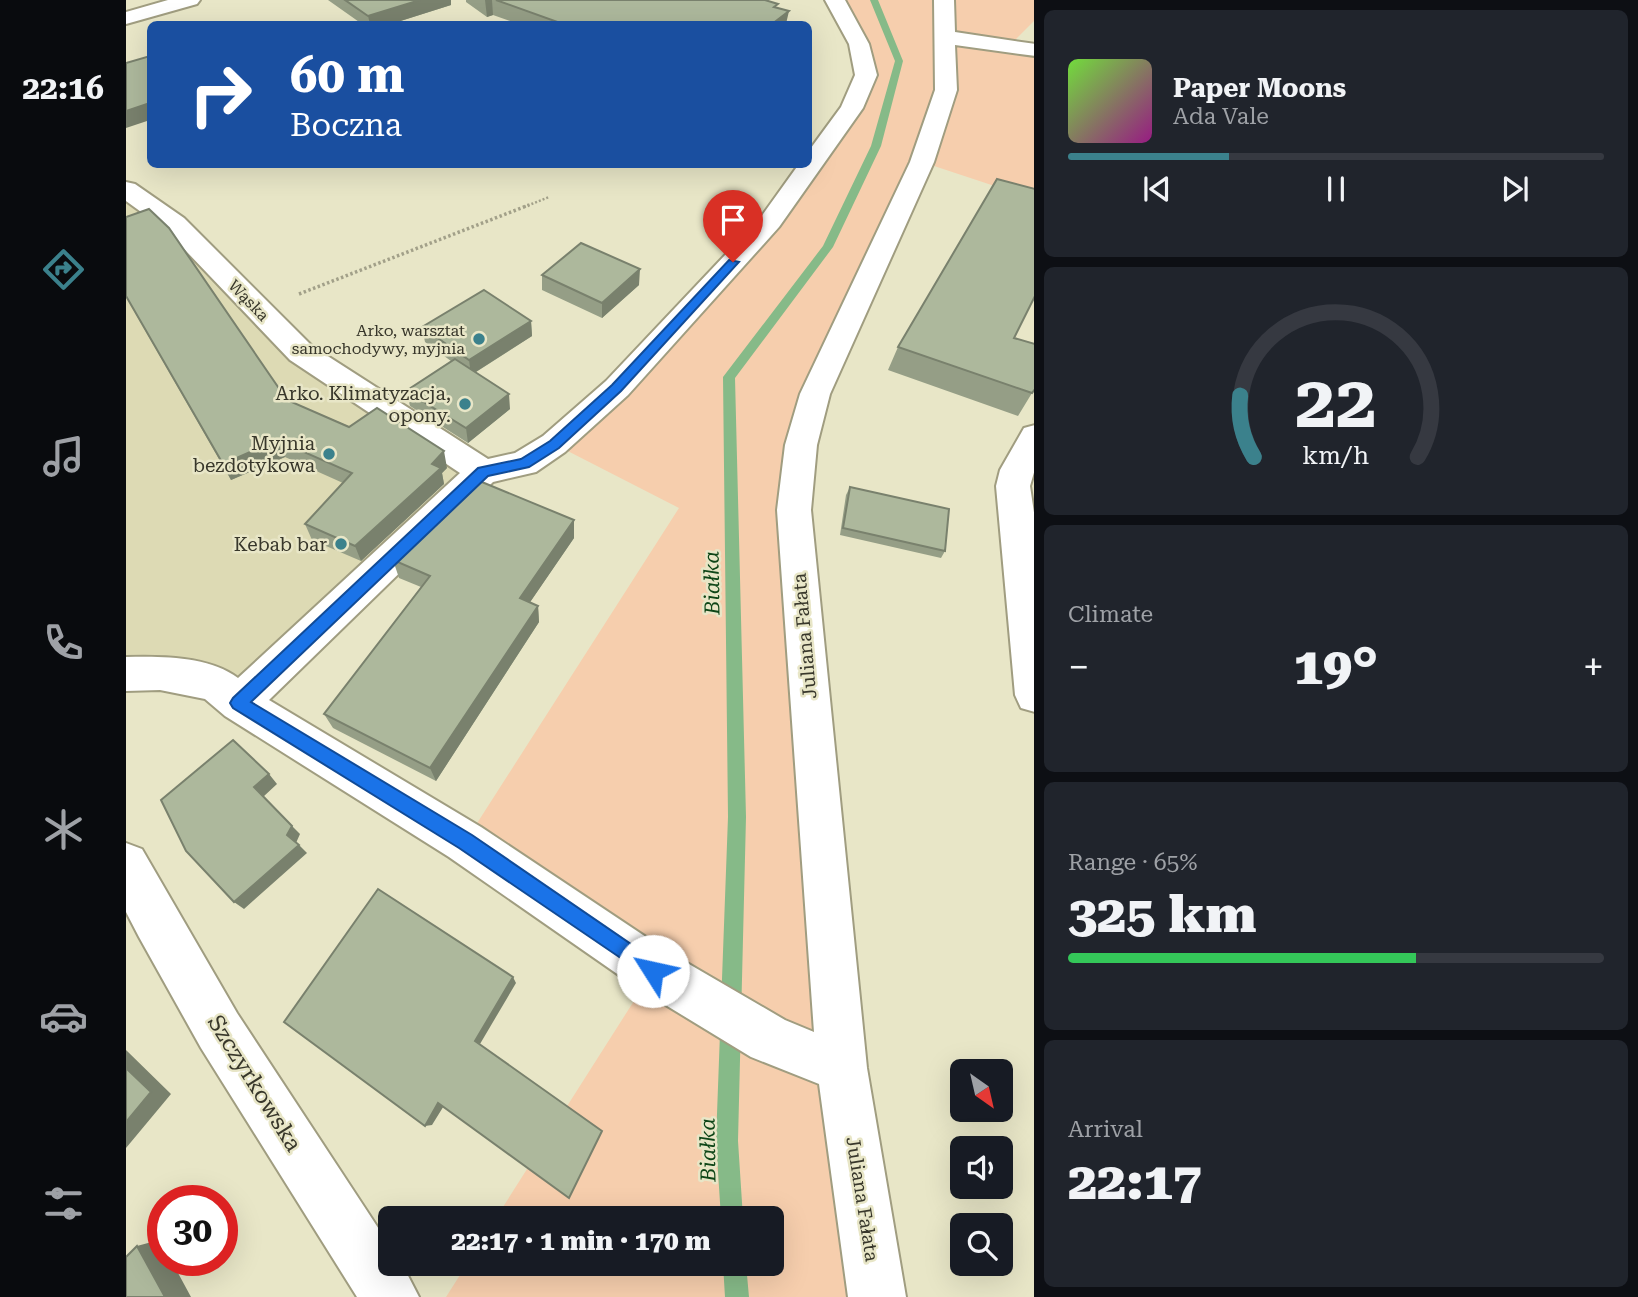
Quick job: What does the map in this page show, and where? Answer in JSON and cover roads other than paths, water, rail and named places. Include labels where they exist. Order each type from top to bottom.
[{"type":"street","points":[[126,18],[191,0]]},
{"type":"street","points":[[812,164],[852,108],[866,75],[859,44],[835,0]]},
{"type":"street","name":"Juliana Fałata","points":[[877,1297],[842,1068],[793,510],[801,445],[815,394],[922,162],[946,90],[944,0]]},
{"type":"street","points":[[946,37],[1034,50]]},
{"type":"street","points":[[239,703],[483,472],[524,463],[554,444],[617,388],[770,222],[809,168]]},
{"type":"street","name":"Wąska","points":[[126,189],[175,224],[301,354],[483,472]]},
{"type":"street","points":[[1034,436],[1017,470],[1013,486],[1029,623],[1034,695]]},
{"type":"street","points":[[126,674],[160,673],[215,684],[239,703],[465,842],[653,971],[769,1039],[842,1068]]},
{"type":"street","name":"Szczyrkowska","points":[[126,865],[154,920],[205,1006],[390,1297]]},
{"type":"waterway","name":"Białka","points":[[731,1206],[727,1141],[737,817],[729,377],[828,247],[876,146],[899,61],[874,0]]},
{"type":"waterway","name":"Białka","points":[[736,1276],[737,1297]]},
{"type":"place","name":"Arko, warsztat samochodywy, myjnia","points":[[479,339]]},
{"type":"place","name":"Arko. Klimatyzacja, opony.","points":[[465,404]]},
{"type":"place","name":"Myjnia bezdotykowa","points":[[329,454]]},
{"type":"place","name":"Kebab bar","points":[[341,544]]}]
